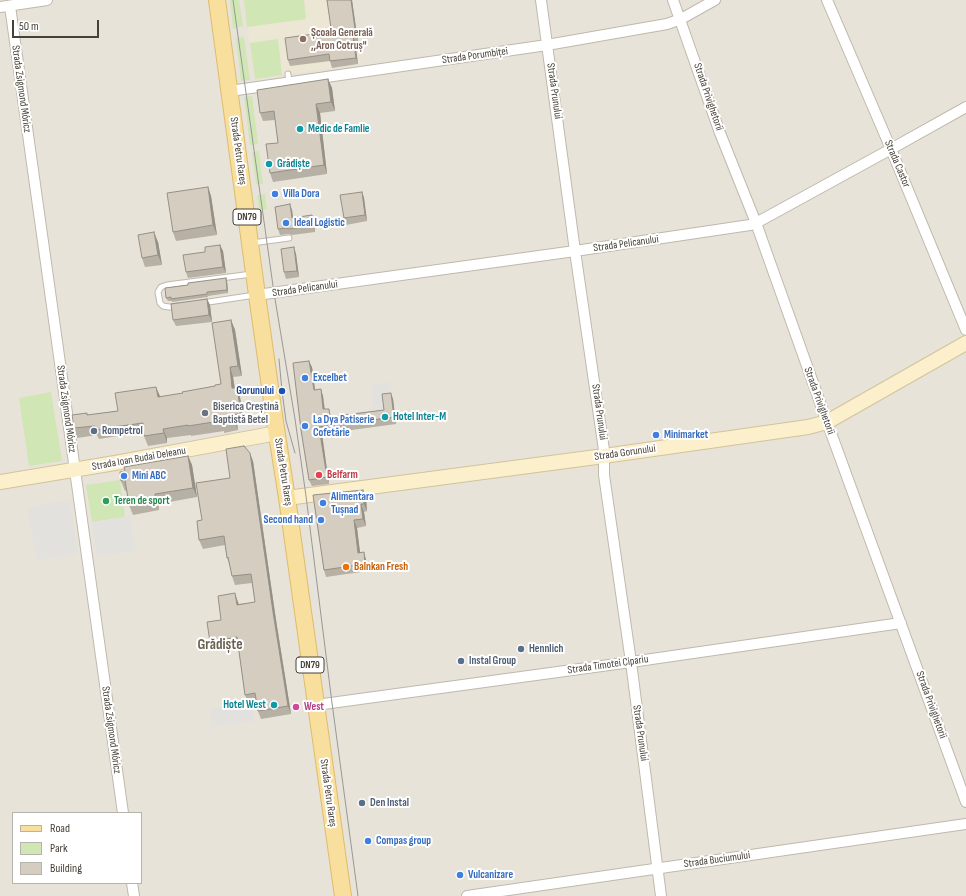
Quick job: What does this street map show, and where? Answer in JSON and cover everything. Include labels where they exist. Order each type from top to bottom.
[{"type":"main road","name":"Strada Petru Rareș","points":[[217,0],[257,295],[343,896]]},
{"type":"street","points":[[5,7],[46,0]]},
{"type":"street","name":"Strada Prunului","points":[[542,0],[575,252],[604,456],[604,475],[631,662],[662,896]]},
{"type":"street","name":"Strada Privighetorii","points":[[674,0],[720,133],[756,223],[966,802]]},
{"type":"street","name":"Strada Porumbiței","points":[[230,91],[289,78],[547,45],[667,24],[680,19],[715,0]]},
{"type":"street","name":"Strada Castor","points":[[827,0],[966,330]]},
{"type":"street","name":"Strada Zsigmond Móricz","points":[[5,7],[75,470],[122,812]]},
{"type":"street","name":"Strada Pelicanului","points":[[257,295],[575,252],[744,227],[756,223],[966,107]]},
{"type":"street","name":"Strada Gorunului","points":[[287,498],[808,427],[827,422],[966,343]]},
{"type":"street","name":"Strada Ioan Budai Deleanu","points":[[0,482],[75,470],[277,433]]},
{"type":"street","name":"Strada Timotei Cipariu","points":[[316,705],[901,623]]},
{"type":"street","name":"Strada Buciumului","points":[[467,896],[966,824]]},
{"type":"street","points":[[132,884],[134,896]]},
{"type":"lane","points":[[251,244],[289,238]]},
{"type":"lane","points":[[183,305],[169,307],[163,306],[160,303],[158,292],[161,287],[255,273]]},
{"type":"lane","points":[[197,303],[257,295]]},
{"type":"shaded area","points":[[0,0],[966,0],[966,896],[0,896]]},
{"type":"shaded area","name":"Școala Generală ,,Aron Cotruș\"","points":[[244,0],[352,0],[361,64],[255,79]]},
{"type":"shaded area","points":[[390,382],[393,398],[382,400],[384,415],[334,421],[333,415],[372,409],[372,385]]},
{"type":"shaded area","points":[[70,500],[78,554],[36,561],[27,507]]},
{"type":"shaded area","points":[[130,516],[136,551],[97,557],[92,522]]},
{"type":"shaded area","points":[[252,703],[254,721],[212,727],[210,709]]},
{"type":"green space","points":[[230,0],[239,0],[243,26],[233,29]]},
{"type":"green space","points":[[244,0],[304,0],[306,19],[247,27]]},
{"type":"green space","points":[[244,37],[250,80],[241,81],[236,38]]},
{"type":"green space","points":[[278,39],[282,75],[255,79],[250,43]]},
{"type":"green space","points":[[252,96],[258,144],[250,145],[244,97]]},
{"type":"green space","points":[[259,151],[263,184],[256,184],[252,152]]},
{"type":"green space","points":[[265,194],[267,209],[259,210],[257,195]]},
{"type":"green space","points":[[51,392],[62,461],[29,466],[19,398]]},
{"type":"green space","name":"Teren de sport","points":[[120,480],[125,517],[92,522],[86,485]]},
{"type":"building","points":[[327,0],[351,0],[356,36],[353,36],[356,58],[330,61],[329,54],[288,60],[285,38],[314,34],[314,38],[332,35]]},
{"type":"building","points":[[328,79],[331,102],[316,104],[324,165],[270,173],[266,144],[278,143],[274,111],[260,113],[257,90]]},
{"type":"building","points":[[208,187],[213,225],[173,232],[167,193]]},
{"type":"building","points":[[362,192],[365,215],[344,218],[340,195]]},
{"type":"building","points":[[290,204],[292,218],[312,215],[313,225],[289,229],[278,229],[275,207]]},
{"type":"building","points":[[154,232],[158,255],[142,258],[138,235]]},
{"type":"building","points":[[220,245],[223,267],[186,272],[183,255],[205,252],[205,247]]},
{"type":"building","points":[[294,247],[297,271],[284,272],[281,249]]},
{"type":"building","points":[[226,278],[227,290],[171,299],[171,297],[166,298],[165,288],[188,285],[188,283]]},
{"type":"building","points":[[207,299],[209,315],[173,320],[171,304]]},
{"type":"building","points":[[231,320],[238,366],[230,367],[232,388],[237,388],[241,413],[233,415],[234,421],[221,423],[220,421],[163,429],[164,433],[144,436],[143,423],[95,430],[95,426],[74,428],[72,415],[87,413],[87,415],[118,411],[115,393],[156,387],[158,397],[221,384],[212,323]]},
{"type":"building","points":[[309,361],[314,390],[321,389],[323,409],[329,409],[330,417],[384,410],[382,394],[391,393],[394,417],[319,427],[327,477],[309,480],[293,363]]},
{"type":"building","points":[[244,446],[250,453],[288,706],[258,711],[255,693],[245,695],[237,637],[210,642],[207,622],[221,620],[218,596],[235,593],[237,605],[255,602],[251,574],[232,576],[228,557],[227,558],[224,536],[199,540],[197,521],[202,520],[196,483],[230,478],[226,449]]},
{"type":"building","points":[[188,456],[193,488],[155,494],[156,500],[129,505],[125,480],[121,481],[120,472],[125,471],[124,467]]},
{"type":"building","points":[[363,490],[364,504],[361,504],[363,519],[354,520],[358,553],[364,552],[365,564],[324,570],[313,495]]},
{"type":"tram line","points":[[233,0],[274,293],[306,496],[358,896]]},
{"type":"tram line","points":[[279,359],[286,421],[295,453]]},
{"type":"place","name":"Școala Generală ,,Aron Cotruș\"","points":[[303,39]]},
{"type":"place","name":"Medic de Famlie","points":[[300,129]]},
{"type":"place","name":"Grădiște","points":[[269,164]]},
{"type":"place","name":"Villa Dora","points":[[275,194]]},
{"type":"place","name":"Ideal Logistic","points":[[286,223]]},
{"type":"place","name":"Excelbet","points":[[305,378]]},
{"type":"place","name":"Gorunului","points":[[282,391]]},
{"type":"place","name":"Biserica Creștină Baptistă Betel","points":[[205,413]]},
{"type":"place","name":"Hotel Inter-M","points":[[385,417]]},
{"type":"place","name":"La Dya Patiserie Cofetărie","points":[[305,426]]},
{"type":"place","name":"Rompetrol","points":[[94,431]]},
{"type":"place","name":"Minimarket","points":[[656,435]]},
{"type":"place","name":"Belfarm","points":[[319,475]]},
{"type":"place","name":"Mini ABC","points":[[124,476]]},
{"type":"place","name":"Teren de sport","points":[[106,501]]},
{"type":"place","name":"Alimentara Tușnad","points":[[323,503]]},
{"type":"place","name":"Second hand","points":[[321,520]]},
{"type":"place","name":"Balnkan Fresh","points":[[346,567]]},
{"type":"place","name":"Hennlich","points":[[521,649]]},
{"type":"place","name":"Instal Group","points":[[461,661]]},
{"type":"place","name":"Hotel West","points":[[274,705]]},
{"type":"place","name":"West","points":[[296,707]]},
{"type":"place","name":"Den Instal","points":[[362,803]]},
{"type":"place","name":"Compas group","points":[[368,841]]},
{"type":"place","name":"Vulcanizare","points":[[460,875]]},
{"type":"district","name":"Grădiște","points":[[220,645]]}]
